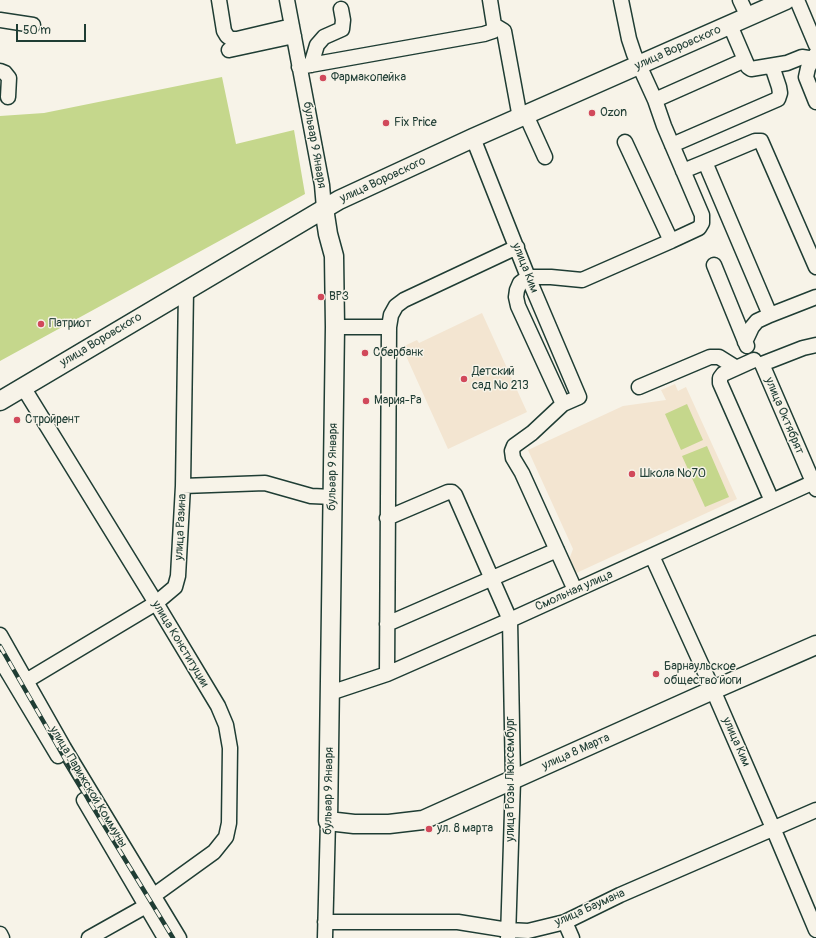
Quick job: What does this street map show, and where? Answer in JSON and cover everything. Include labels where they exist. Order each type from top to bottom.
[{"type":"main road","name":"улица Воровского","points":[[0,401],[324,208],[359,190],[786,0]]},
{"type":"main road","name":"бульвар 9 Января","points":[[324,208],[328,234],[334,256],[335,327],[328,821]]},
{"type":"main road","name":"улица 8 Марта","points":[[328,821],[354,824],[389,824],[422,820],[816,645]]},
{"type":"street","points":[[219,0],[224,31],[231,39],[293,31]]},
{"type":"street","name":"бульвар 9 Января","points":[[287,0],[293,31],[305,66],[324,208]]},
{"type":"street","points":[[305,66],[484,34],[493,31],[494,25],[490,0]]},
{"type":"street","points":[[575,590],[522,473],[513,458],[512,451],[514,446],[532,433],[563,404],[518,306],[516,297],[517,290],[520,283],[528,277],[551,277],[582,280],[699,228],[702,223],[702,215],[629,39],[621,0]]},
{"type":"street","points":[[740,0],[748,17]]},
{"type":"street","points":[[797,0],[816,54],[808,68],[806,77],[816,102]]},
{"type":"street","points":[[305,66],[317,45],[324,38],[342,29],[343,20],[341,9]]},
{"type":"street","points":[[0,20],[33,25]]},
{"type":"street","points":[[494,25],[504,31],[523,116],[545,157]]},
{"type":"street","points":[[730,25],[748,67],[751,69],[787,63],[802,57],[816,54]]},
{"type":"street","points":[[229,50],[293,31]]},
{"type":"street","points":[[655,100],[745,60]]},
{"type":"street","points":[[672,145],[778,99],[780,93],[779,86],[772,66]]},
{"type":"street","points":[[0,71],[5,73],[9,78],[8,97]]},
{"type":"street","name":"улица Ким","points":[[473,138],[528,277],[579,397],[563,404]]},
{"type":"street","points":[[683,171],[755,141],[761,141],[816,267]]},
{"type":"street","points":[[625,142],[671,241]]},
{"type":"street","points":[[705,162],[770,315]]},
{"type":"street","points":[[697,203],[718,194]]},
{"type":"street","points":[[387,674],[388,328],[391,315],[396,306],[404,300],[517,248]]},
{"type":"street","name":"улица Октябрят","points":[[714,265],[747,349],[758,362],[815,484]]},
{"type":"street","name":"улица Разина","points":[[26,681],[156,603],[175,587],[178,576],[183,486],[186,290]]},
{"type":"street","points":[[745,342],[758,321],[816,297]]},
{"type":"street","points":[[335,327],[388,328]]},
{"type":"street","points":[[772,501],[720,383],[720,378],[722,374],[735,367],[758,362],[816,345]]},
{"type":"street","points":[[639,387],[710,357],[719,357],[735,367]]},
{"type":"street","name":"улица Конституции","points":[[23,387],[218,706],[226,725],[230,748],[229,822],[226,837],[214,852],[150,901],[89,938]]},
{"type":"street","points":[[183,486],[265,483],[311,496],[333,497]]},
{"type":"street","name":"Смольная улица","points":[[330,693],[387,674],[772,501],[815,484]]},
{"type":"street","points":[[387,518],[448,492],[452,492],[455,495],[491,580],[510,620]]},
{"type":"street","points":[[387,624],[557,550]]},
{"type":"street","name":"улица Ким","points":[[652,556],[713,690],[816,930]]},
{"type":"street","name":"улица Розы Люксембург","points":[[508,934],[513,780],[510,620]]},
{"type":"street","name":"улица Парижской Коммуны","points":[[0,635],[150,901],[165,938]]},
{"type":"street","name":"улица Парижской Коммуны","points":[[0,659],[150,901],[179,938]]},
{"type":"street","name":"улица Баумана","points":[[325,922],[458,922],[508,934],[528,931],[565,922],[620,895],[816,810]]},
{"type":"street","name":"бульвар 9 Января","points":[[325,938],[328,821]]},
{"type":"street","points":[[565,922],[572,938]]},
{"type":"street","points":[[0,934],[2,938]]},
{"type":"shaded area","name":"Детский сад № 213","points":[[482,313],[527,412],[448,449],[402,347],[417,340],[419,343]]},
{"type":"shaded area","name":"Школа №70","points":[[675,384],[678,391],[686,387],[737,499],[572,575],[567,565],[573,549],[528,450],[623,406],[666,400],[661,390]]},
{"type":"green space","points":[[222,77],[236,144],[294,130],[305,194],[0,361],[0,116],[44,113]]},
{"type":"green space","points":[[687,404],[703,440],[681,450],[665,414]]},
{"type":"green space","points":[[707,446],[729,497],[705,507],[682,456]]},
{"type":"railway","points":[[0,646],[88,799],[173,938]]},
{"type":"place","name":"Фармакопейка","points":[[323,78]]},
{"type":"place","name":"Ozon","points":[[592,113]]},
{"type":"place","name":"Fix Price","points":[[386,123]]},
{"type":"place","name":"ВРЗ","points":[[321,297]]},
{"type":"place","name":"Патриот","points":[[41,324]]},
{"type":"place","name":"Сбербанк","points":[[365,353]]},
{"type":"place","name":"Детский сад № 213","points":[[464,379]]},
{"type":"place","name":"Мария-Ра","points":[[366,401]]},
{"type":"place","name":"Стройрент","points":[[17,420]]},
{"type":"place","name":"Школа №70","points":[[632,474]]},
{"type":"place","name":"Барнаульское общество йоги","points":[[656,674]]},
{"type":"place","name":"ул. 8 марта","points":[[429,829]]}]
